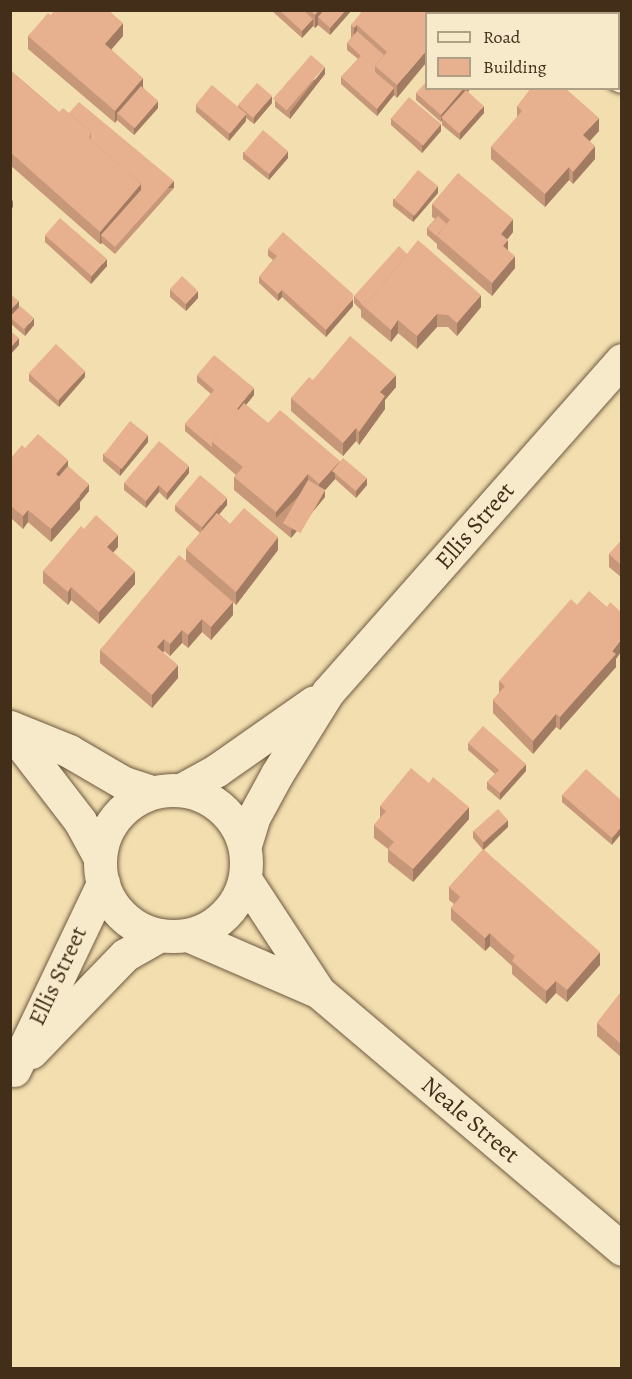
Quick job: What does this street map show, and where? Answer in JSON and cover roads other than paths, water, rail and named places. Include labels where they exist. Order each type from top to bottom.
[{"type":"street","name":"Ellis Street","points":[[245,845],[253,818],[277,774],[328,692],[621,360]]},
{"type":"street","name":"Ellis Street","points":[[168,791],[217,770],[328,692]]},
{"type":"street","points":[[10,728],[69,751],[124,783],[168,791],[223,808],[237,825],[245,845],[245,879],[236,900],[223,916],[174,935],[141,929],[124,917],[110,901],[101,870],[80,821],[10,728]]},
{"type":"street","points":[[101,870],[104,836],[115,817],[132,801],[168,791]]},
{"type":"street","name":"Ellis Street","points":[[12,1072],[101,870]]},
{"type":"street","name":"Neale Street","points":[[245,879],[319,992],[619,1242]]},
{"type":"street","name":"Ellis Street","points":[[12,1072],[125,955],[174,935]]},
{"type":"street","name":"Neale Street","points":[[174,935],[319,992]]}]
